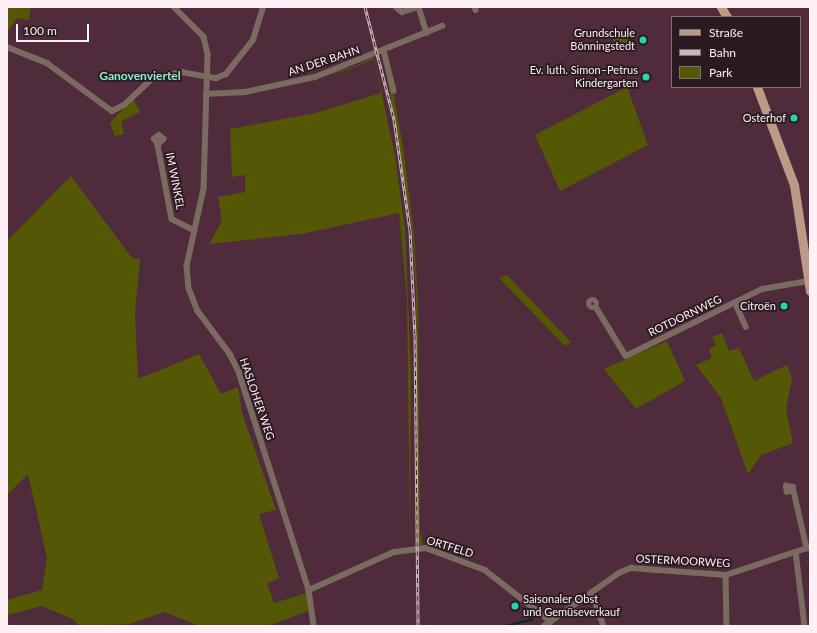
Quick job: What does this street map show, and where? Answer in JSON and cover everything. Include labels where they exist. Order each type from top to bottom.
[{"type":"main road","points":[[721,7],[726,16]]},
{"type":"main road","points":[[757,88],[794,185],[810,291]]},
{"type":"street","name":"HASLOHER WEG","points":[[174,7],[204,37],[208,77],[206,94],[204,189],[186,266],[188,288],[198,311],[230,354],[239,372],[310,590],[314,626]]},
{"type":"street","points":[[7,47],[47,62],[112,111],[124,105],[153,78],[181,72],[208,77],[222,76],[239,62],[256,34],[263,7]]},
{"type":"street","points":[[396,7],[402,12],[418,7],[427,33]]},
{"type":"street","name":"AN DER BAHN","points":[[206,94],[245,92],[315,76],[384,51],[442,26]]},
{"type":"street","points":[[384,51],[394,91]]},
{"type":"street","name":"IM WINKEL","points":[[158,145],[172,219],[194,230]]},
{"type":"street","name":"ROTDORNWEG","points":[[596,307],[626,356],[762,289],[809,281]]},
{"type":"street","points":[[735,302],[746,327]]},
{"type":"street","points":[[793,491],[809,547]]},
{"type":"street","name":"OSTERMOORWEG","points":[[544,626],[592,592],[632,568],[726,575],[809,547]]},
{"type":"street","name":"ORTFELD","points":[[310,590],[394,552],[426,548],[485,570],[550,621]]},
{"type":"street","points":[[796,552],[805,626]]},
{"type":"street","points":[[726,575],[727,626]]},
{"type":"street","points":[[592,592],[604,626]]},
{"type":"green space","points":[[7,7],[31,7],[29,20],[17,18],[7,33]]},
{"type":"green space","points":[[618,30],[626,30],[631,35],[629,46],[626,48],[618,48],[613,43],[613,35]]},
{"type":"green space","points":[[374,57],[395,156],[405,228],[411,373],[410,544],[407,298],[399,213],[301,234],[209,244],[222,221],[218,197],[245,192],[245,175],[232,177],[230,129],[316,113],[381,93],[374,59],[350,69],[316,79],[288,84],[350,68]]},
{"type":"green space","points":[[387,75],[392,85],[404,153],[414,235],[418,297],[420,531],[423,546],[418,544],[416,294],[412,229]]},
{"type":"green space","points":[[627,87],[648,145],[560,191],[535,135]]},
{"type":"green space","points":[[133,98],[140,112],[121,122],[124,134],[115,136],[110,123]]},
{"type":"green space","points":[[71,176],[132,258],[140,259],[135,314],[138,379],[199,354],[221,394],[238,387],[242,413],[276,510],[259,514],[279,578],[267,584],[274,603],[307,593],[311,610],[268,626],[200,626],[164,612],[130,624],[79,626],[74,620],[42,606],[7,615],[7,600],[42,590],[47,558],[28,474],[7,495],[7,241]]},
{"type":"green space","points":[[507,275],[571,342],[565,346],[499,278]]},
{"type":"green space","points":[[722,333],[729,351],[739,348],[754,381],[787,365],[792,378],[786,410],[793,443],[761,455],[748,474],[721,398],[696,365],[712,358],[709,349],[716,345],[712,337]]},
{"type":"green space","points":[[667,341],[685,381],[636,409],[604,369]]},
{"type":"waterway","points":[[505,626],[532,620]]},
{"type":"railway","points":[[365,7],[394,119],[410,230],[415,335],[418,626]]},
{"type":"place","name":"Grundschule Bönningstedt","points":[[643,40]]},
{"type":"place","name":"Ev. luth. Simon–Petrus Kindergarten","points":[[646,77]]},
{"type":"place","name":"Osterhof","points":[[794,118]]},
{"type":"place","name":"Citroën","points":[[784,306]]},
{"type":"place","name":"Saisonaler Obst und Gemüseverkauf","points":[[515,606]]},
{"type":"district","name":"Ganovenviertel","points":[[140,76]]}]
